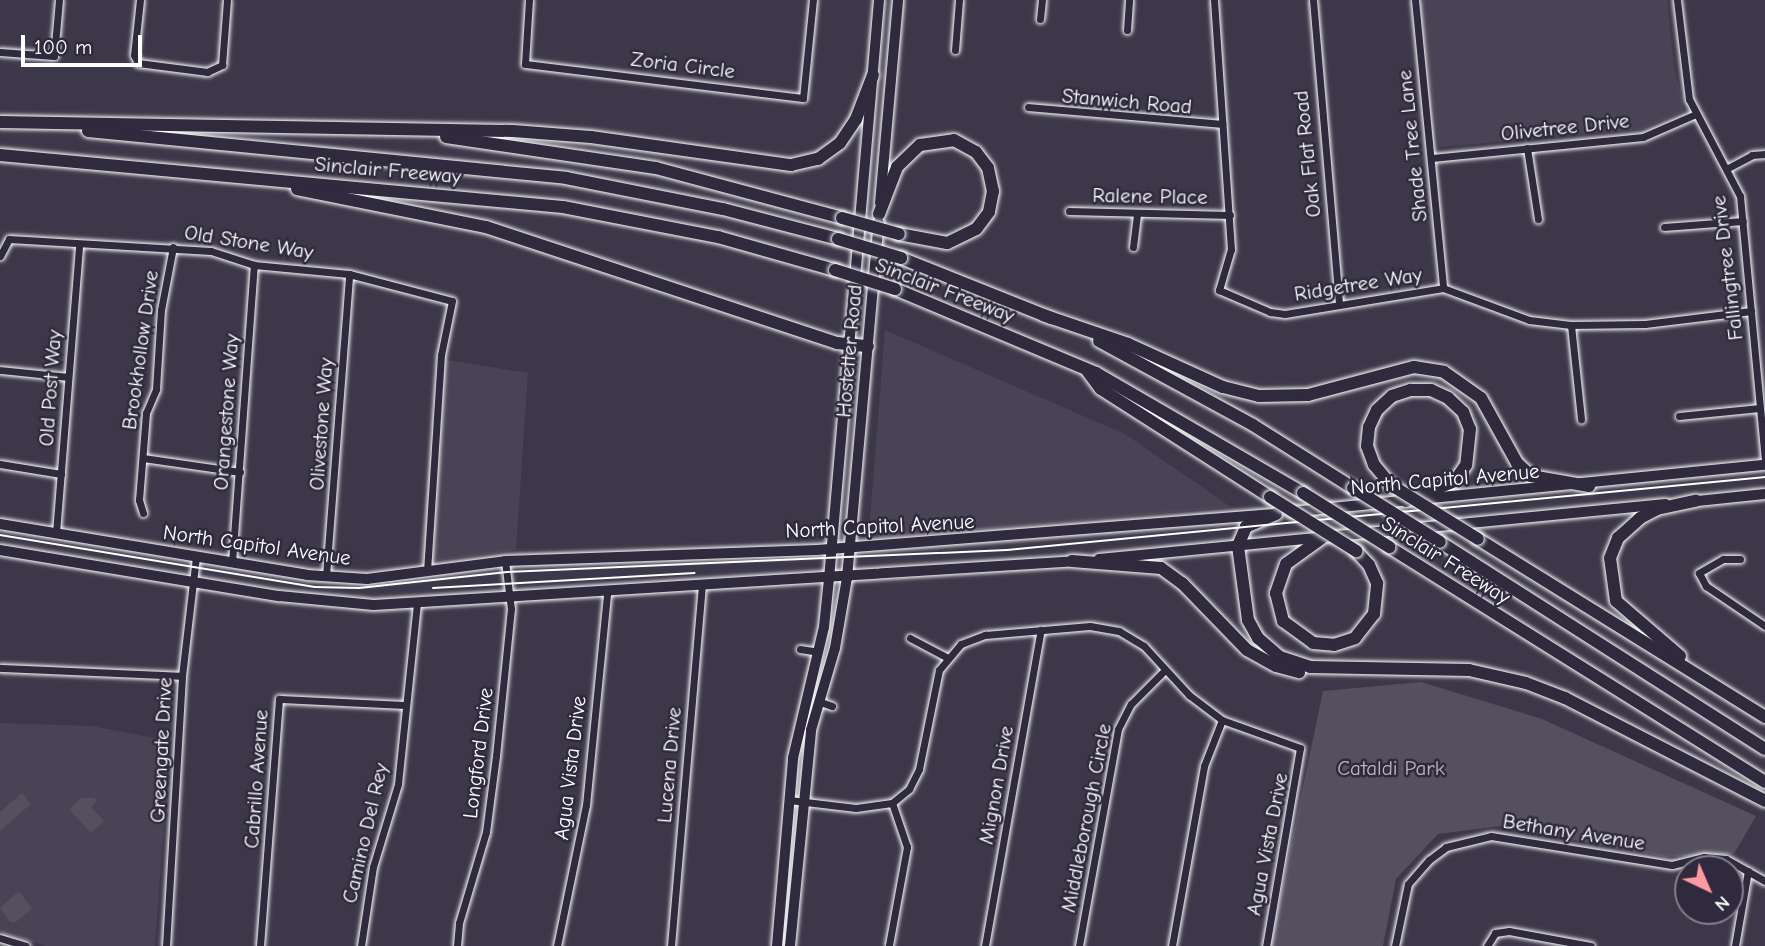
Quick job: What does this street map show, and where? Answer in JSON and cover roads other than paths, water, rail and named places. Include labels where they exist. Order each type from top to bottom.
[{"type":"highway","points":[[0,122],[550,133],[800,164],[827,154],[846,136],[873,75]]},
{"type":"highway","name":"Sinclair Freeway","points":[[0,122],[566,178],[723,209],[901,258],[1043,314],[1183,385],[1440,542],[1765,749]]},
{"type":"highway","points":[[306,127],[479,140],[589,156],[722,183],[899,234],[947,243],[976,229],[989,212],[993,191],[988,168],[976,152],[945,139],[920,145],[897,167],[879,214]]},
{"type":"highway","name":"Sinclair Freeway","points":[[0,155],[563,207],[718,237],[895,289],[1085,369],[1224,443],[1765,782]]},
{"type":"highway","points":[[196,173],[414,209],[486,227],[850,345],[869,346]]},
{"type":"highway","points":[[1043,314],[1128,344],[1223,387],[1259,396],[1308,395],[1414,367],[1444,372],[1481,398],[1517,463],[1531,476],[1589,486]]},
{"type":"highway","points":[[1085,369],[1101,389],[1356,551],[1377,583],[1374,614],[1363,632],[1345,642],[1313,643],[1283,621],[1276,593],[1286,564],[1322,538]]},
{"type":"highway","points":[[1406,501],[1446,486],[1466,465],[1470,429],[1462,412],[1448,398],[1430,390],[1410,390],[1392,396],[1377,410],[1369,427],[1367,446],[1374,465],[1391,485],[1478,540],[1765,717]]},
{"type":"highway","points":[[1696,501],[1657,509],[1625,530],[1610,558],[1610,579],[1616,601],[1631,618],[1727,693]]},
{"type":"highway","points":[[1276,514],[1246,527],[1238,546],[1246,611],[1258,638],[1288,661],[1344,669]]},
{"type":"highway","points":[[1072,562],[1161,568],[1256,657],[1309,673],[1344,669],[1433,667],[1526,683],[1565,698],[1765,801]]},
{"type":"main road","name":"Hostetter Road","points":[[776,946],[797,726],[818,652],[829,579],[879,0]]},
{"type":"main road","name":"Hostetter Road","points":[[790,946],[803,802],[818,701],[835,648],[851,547],[898,0]]},
{"type":"main road","name":"North Capitol Avenue","points":[[0,524],[232,563],[367,579],[505,561],[851,547],[1276,514],[1589,486],[1765,462]]},
{"type":"main road","points":[[0,550],[334,604],[417,602],[607,593],[1072,562],[1765,495]]},
{"type":"street","points":[[0,52],[54,56],[59,0]]},
{"type":"street","points":[[140,0],[134,55],[138,63],[207,72],[222,65],[227,0]]},
{"type":"street","name":"Zoria Circle","points":[[529,0],[525,64],[803,97],[813,0]]},
{"type":"street","points":[[955,50],[959,0]]},
{"type":"street","points":[[1040,19],[1042,0]]},
{"type":"street","points":[[1127,30],[1129,0]]},
{"type":"street","name":"Ridgetree Way","points":[[1214,0],[1231,249],[1219,290],[1270,312],[1285,314],[1443,288],[1529,320],[1571,326],[1645,324],[1751,311]]},
{"type":"street","name":"Oak Flat Road","points":[[1313,0],[1339,303]]},
{"type":"street","name":"Shade Tree Lane","points":[[1415,0],[1443,288]]},
{"type":"street","name":"Fallingtree Drive","points":[[1677,0],[1685,79],[1696,114],[1728,168],[1740,196],[1765,462]]},
{"type":"street","name":"Stanwich Road","points":[[1028,107],[1222,124]]},
{"type":"street","name":"Olivetree Drive","points":[[1432,158],[1643,137],[1696,114]]},
{"type":"street","points":[[1527,148],[1538,219]]},
{"type":"street","points":[[1728,168],[1752,155],[1765,154]]},
{"type":"street","name":"Ralene Place","points":[[1069,211],[1138,215],[1230,215]]},
{"type":"street","points":[[1133,247],[1138,215]]},
{"type":"street","points":[[1664,228],[1742,221]]},
{"type":"street","name":"Old Stone Way","points":[[0,256],[9,239],[79,245],[173,247],[211,251],[254,265],[349,274],[452,301],[441,355],[427,570]]},
{"type":"street","name":"Old Post Way","points":[[56,533],[79,245]]},
{"type":"street","name":"Brookhollow Drive","points":[[143,513],[139,500],[143,458],[173,247]]},
{"type":"street","name":"Orangestone Way","points":[[232,563],[254,265]]},
{"type":"street","name":"Olivestone Way","points":[[326,576],[349,274]]},
{"type":"street","points":[[1571,326],[1581,419]]},
{"type":"street","points":[[0,370],[68,377]]},
{"type":"street","points":[[1679,416],[1760,408]]},
{"type":"street","points":[[143,458],[240,472]]},
{"type":"street","points":[[0,464],[61,474]]},
{"type":"street","name":"Greengate Drive","points":[[166,946],[182,676],[196,557]]},
{"type":"street","points":[[1740,559],[1707,565],[1699,573],[1706,586],[1765,626]]},
{"type":"street","name":"Longford Drive","points":[[457,946],[465,901],[486,832],[510,597],[505,561]]},
{"type":"street","name":"Lucena Drive","points":[[671,946],[702,586]]},
{"type":"street","name":"Agua Vista Drive","points":[[557,946],[586,805],[607,593]]},
{"type":"street","name":"Camino Del Rey","points":[[360,946],[373,867],[398,784],[417,602]]},
{"type":"street","points":[[789,800],[856,808],[892,803],[909,789],[919,769],[939,670],[946,657],[961,644],[985,635],[1041,630],[1090,626],[1119,631],[1144,646],[1165,670],[1222,720],[1204,766],[1172,946]]},
{"type":"street","name":"Mignon Drive","points":[[985,946],[1041,630]]},
{"type":"street","points":[[910,638],[946,657]]},
{"type":"street","points":[[800,649],[818,652]]},
{"type":"street","points":[[0,668],[182,676]]},
{"type":"street","name":"Middleborough Circle","points":[[1079,946],[1118,729],[1131,704],[1165,670]]},
{"type":"street","name":"Cabrillo Avenue","points":[[260,946],[279,699],[406,705]]},
{"type":"street","points":[[818,701],[832,706]]},
{"type":"street","name":"Agua Vista Drive","points":[[1222,720],[1300,748],[1266,946]]},
{"type":"street","points":[[889,944],[907,847],[892,803]]},
{"type":"street","name":"Bethany Avenue","points":[[1395,946],[1408,884],[1429,860],[1446,847],[1491,836],[1672,865],[1704,857],[1726,859],[1765,881]]},
{"type":"street","points":[[1735,946],[1748,871]]},
{"type":"street","points":[[1487,946],[1495,933],[1509,932],[1591,946]]},
{"type":"street","points":[[0,938],[26,946]]},
{"type":"tram line","points":[[0,535],[315,587],[359,588],[507,572],[1007,550],[1765,477]]},
{"type":"tram line","points":[[433,588],[695,573]]},
{"type":"park label","name":"Cataldi Park","points":[[1391,768]]}]
